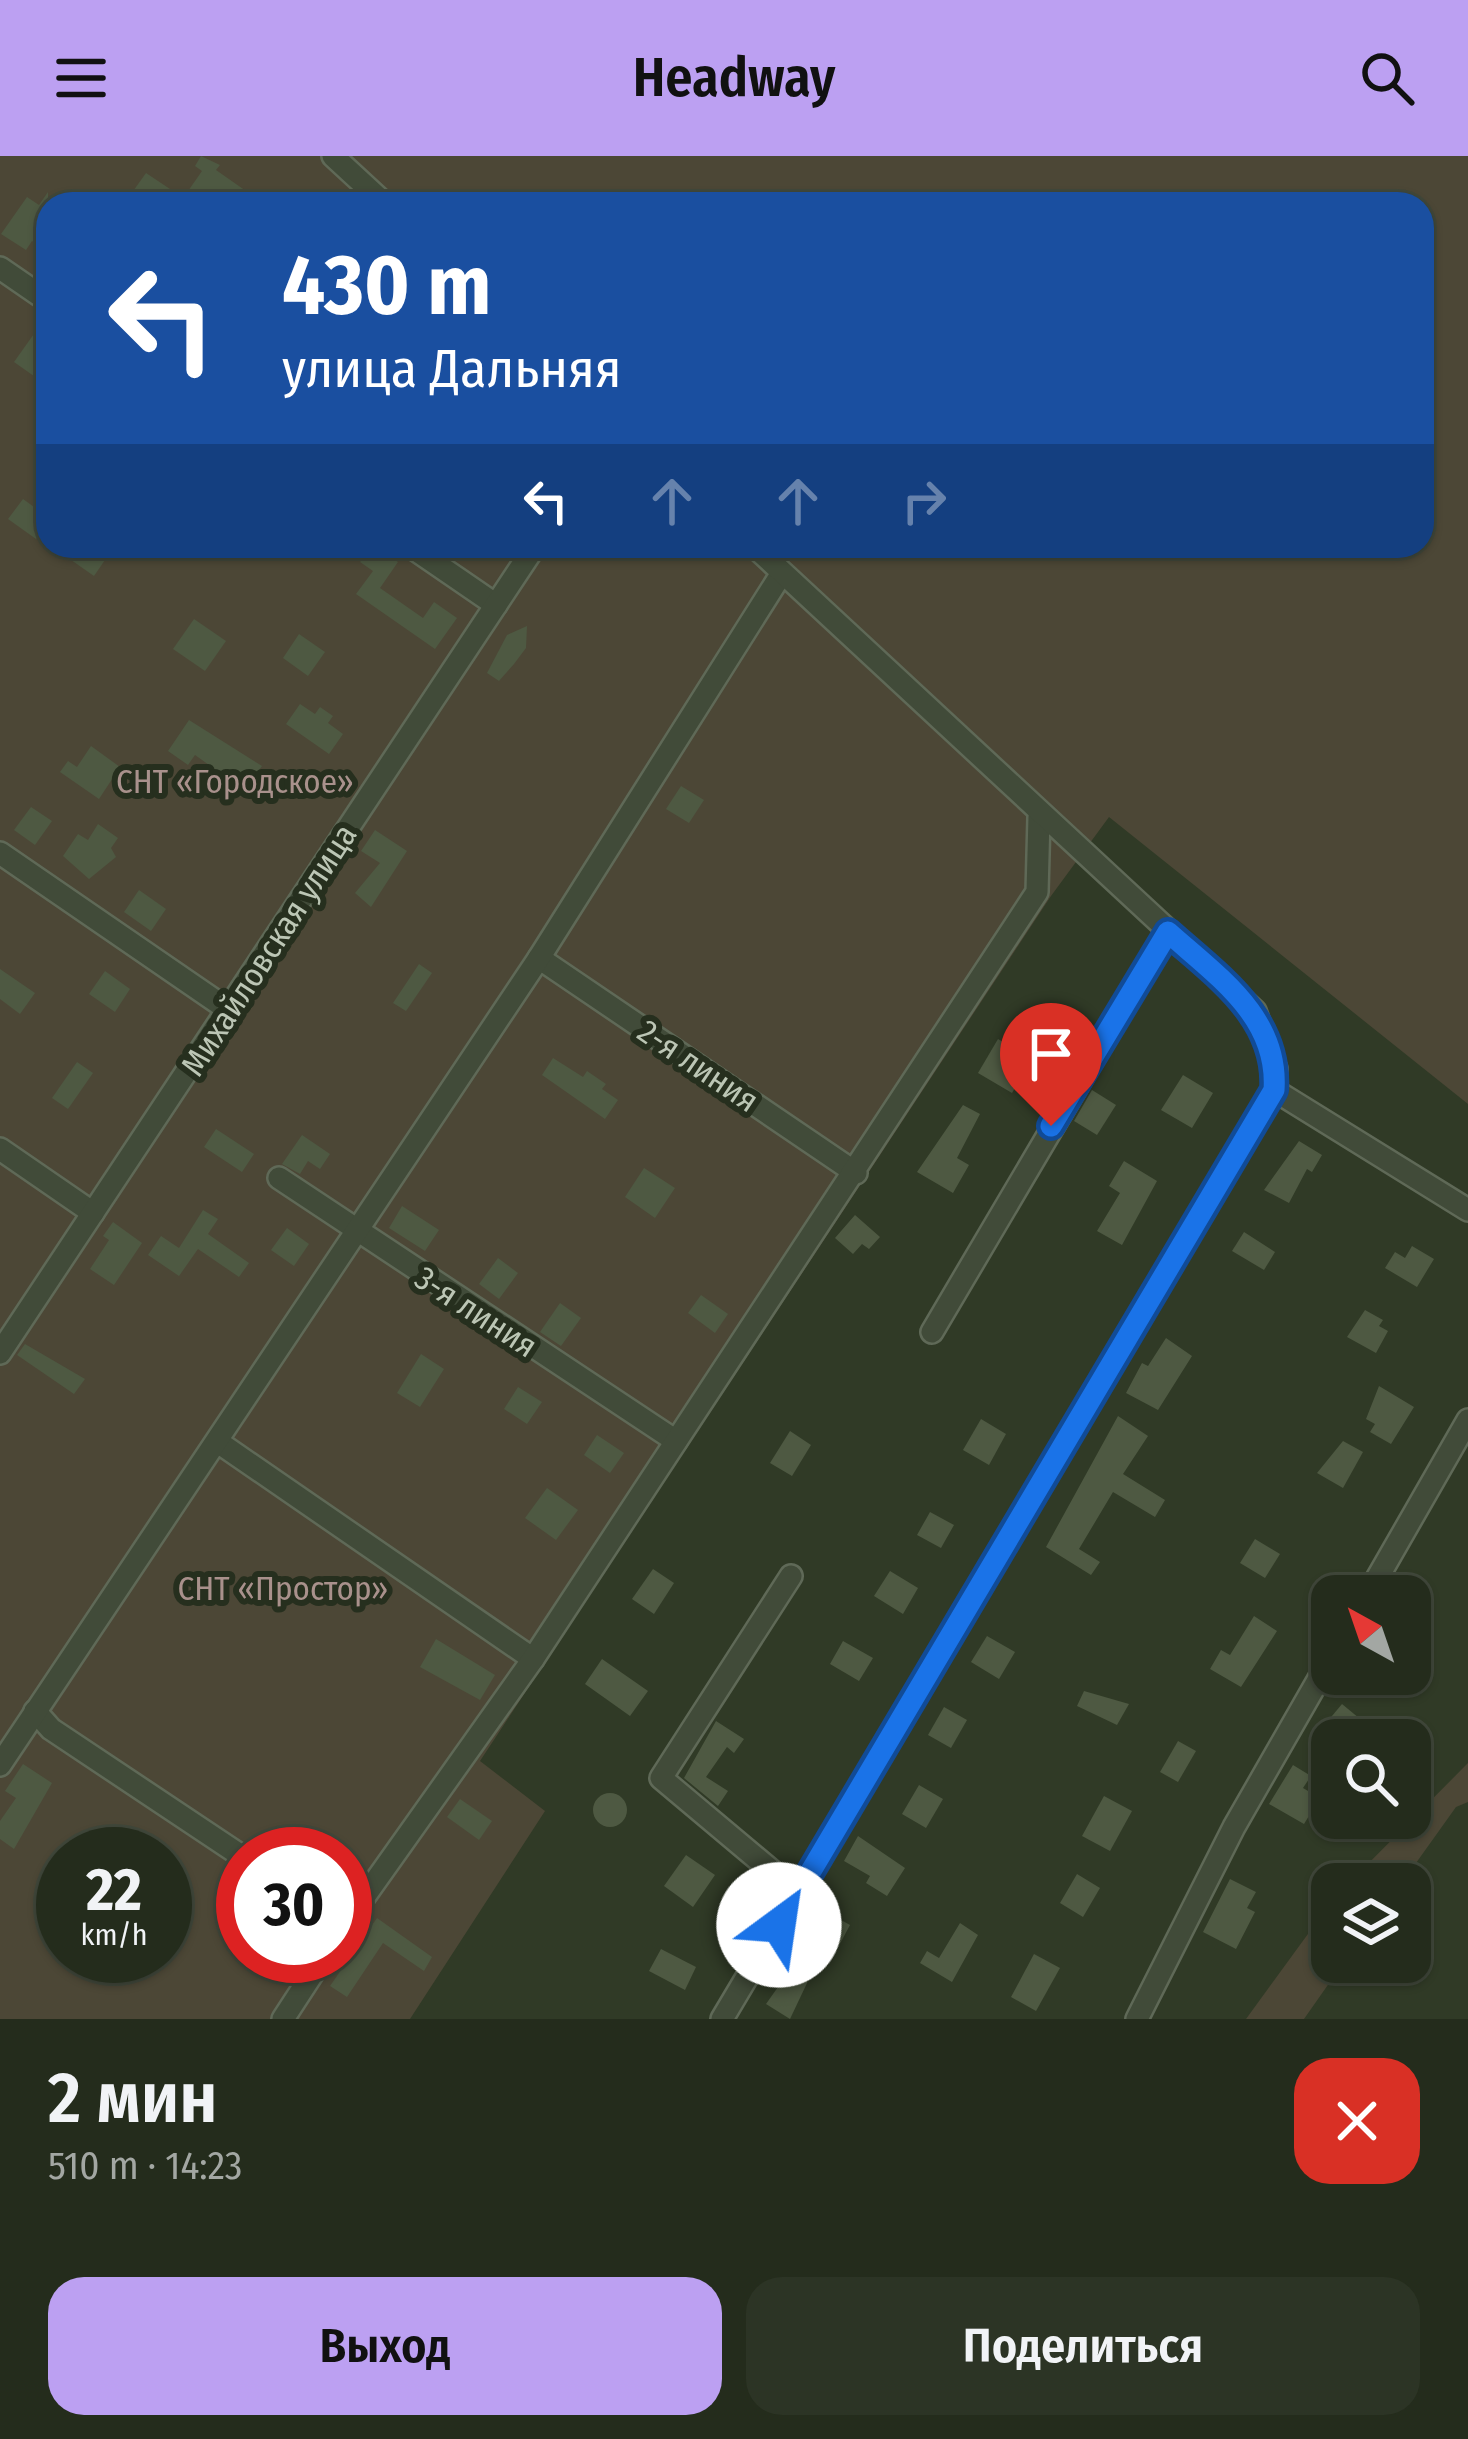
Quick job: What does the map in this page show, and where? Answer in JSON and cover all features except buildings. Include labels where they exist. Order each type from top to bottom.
[{"type":"street","points":[[333,156],[372,192]]},
{"type":"street","points":[[0,268],[36,293]]},
{"type":"street","points":[[427,558],[496,605]]},
{"type":"street","name":"Михайловская улица","points":[[0,1353],[528,558]]},
{"type":"street","points":[[722,2019],[1274,1090],[1276,1069],[1255,1011],[1040,817],[766,558]]},
{"type":"street","points":[[0,1765],[539,958],[782,573]]},
{"type":"street","points":[[372,1886],[533,1659],[1037,892],[1040,817]]},
{"type":"street","points":[[0,853],[230,1011]]},
{"type":"street","points":[[932,1331],[1168,932]]},
{"type":"street","name":"2-я линия","points":[[539,958],[856,1173]]},
{"type":"street","points":[[1274,1090],[1468,1210]]},
{"type":"street","points":[[0,1149],[93,1213]]},
{"type":"street","name":"3-я линия","points":[[279,1178],[357,1234],[676,1441]]},
{"type":"street","points":[[1378,1575],[1468,1420]]},
{"type":"street","points":[[218,1442],[533,1659]]},
{"type":"street","points":[[791,1576],[661,1778],[798,1893]]},
{"type":"street","points":[[1137,2019],[1234,1827],[1311,1693]]},
{"type":"street","points":[[34,1711],[51,1729],[216,1839]]},
{"type":"street","points":[[283,2019],[306,1983]]},
{"type":"green space","points":[[0,156],[1468,156],[1468,1104],[1109,817],[1051,896],[480,1761],[545,1811],[410,2019],[0,2019]]},
{"type":"green space","points":[[1468,1763],[1468,1802],[1456,1807],[1416,1863],[1369,1863],[1393,1839],[1431,1839],[1431,1800]]},
{"type":"green space","points":[[1311,1930],[1311,1983],[1329,1983],[1304,2019],[1246,2019]]},
{"type":"route","points":[[779,1925],[1274,1090],[1276,1069],[1255,1011],[1168,932],[1051,1126]]},
{"type":"park label","name":"СНТ «Городское»","points":[[235,782]]},
{"type":"park label","name":"СНТ «Простор»","points":[[283,1589]]}]
